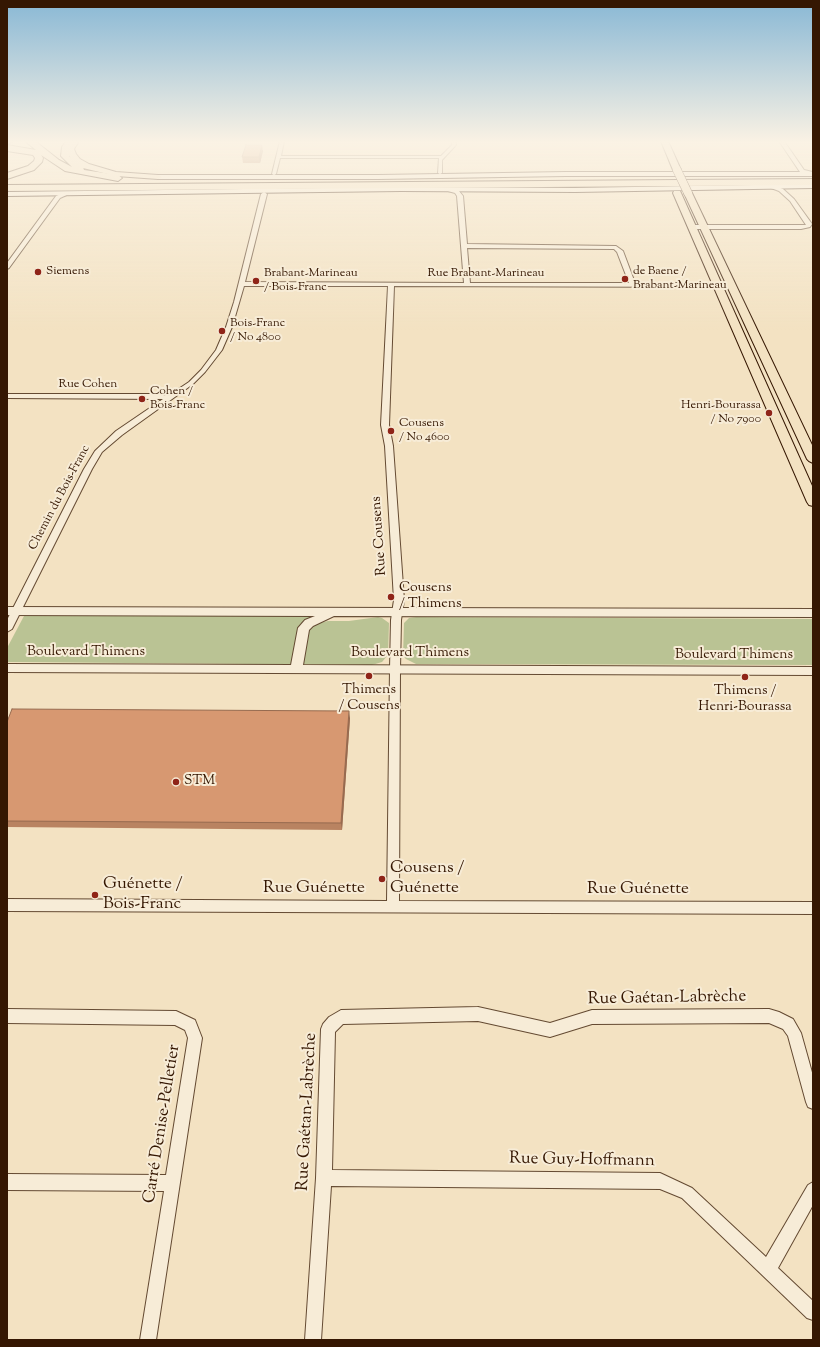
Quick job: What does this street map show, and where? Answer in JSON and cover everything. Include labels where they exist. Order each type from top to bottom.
[{"type":"main road","points":[[682,204],[813,502]]},
{"type":"main road","points":[[693,204],[813,459]]},
{"type":"street","points":[[7,267],[50,204]]},
{"type":"street","name":"Chemin du Bois-Franc","points":[[7,629],[12,611],[97,454],[119,433],[194,380],[214,357],[229,327],[242,284],[262,204]]},
{"type":"street","points":[[461,204],[467,284]]},
{"type":"street","points":[[692,228],[808,226],[809,224],[795,204]]},
{"type":"street","points":[[464,246],[609,246],[620,251],[633,285]]},
{"type":"street","name":"Rue Brabant-Marineau","points":[[242,284],[731,285]]},
{"type":"street","name":"Rue Cousens","points":[[391,285],[385,425],[389,454],[399,600],[395,669],[393,906]]},
{"type":"street","name":"Rue Cohen","points":[[7,396],[150,396],[170,398]]},
{"type":"street","points":[[12,611],[813,613]]},
{"type":"street","points":[[296,669],[301,637],[304,628],[309,623],[332,612]]},
{"type":"street","name":"Boulevard Thimens","points":[[7,668],[813,671]]},
{"type":"street","name":"Rue Guénette","points":[[7,904],[813,908]]},
{"type":"street","name":"Rue Gaétan-Labrèche","points":[[313,1340],[324,1178],[328,1029],[334,1022],[342,1017],[478,1014],[550,1030],[592,1017],[769,1016],[788,1024],[794,1033],[813,1102]]},
{"type":"street","name":"Carré Denise-Pelletier","points":[[7,1016],[176,1018],[190,1025],[195,1038],[171,1183],[148,1340]]},
{"type":"street","name":"Rue Guy-Hoffmann","points":[[324,1178],[660,1180],[687,1193],[813,1312]]},
{"type":"street","points":[[7,1182],[171,1183]]},
{"type":"street","points":[[768,1269],[813,1190]]},
{"type":"green space","points":[[24,616],[313,616],[315,624],[328,621],[349,621],[378,617],[389,623],[388,655],[382,662],[372,665],[7,662],[7,648]]},
{"type":"green space","points":[[409,618],[813,619],[813,665],[416,664],[403,656],[404,623]]},
{"type":"building","name":"STM","points":[[12,709],[349,711],[341,823],[7,821],[7,722]]},
{"type":"place","name":"Siemens","points":[[38,272]]},
{"type":"place","name":"de Baene / Brabant-Marineau","points":[[625,279]]},
{"type":"place","name":"Brabant-Marineau / Bois-Franc","points":[[256,281]]},
{"type":"place","name":"Bois-Franc / No 4800","points":[[222,331]]},
{"type":"place","name":"Cohen / Bois-Franc","points":[[142,399]]},
{"type":"place","name":"Henri-Bourassa / No 7900","points":[[769,413]]},
{"type":"place","name":"Cousens / No 4600","points":[[391,431]]},
{"type":"place","name":"Cousens / Thimens","points":[[391,597]]},
{"type":"place","name":"Thimens / Cousens","points":[[369,676]]},
{"type":"place","name":"Thimens / Henri-Bourassa","points":[[745,677]]},
{"type":"place","name":"STM","points":[[176,782]]},
{"type":"place","name":"Cousens / Guénette","points":[[382,879]]},
{"type":"place","name":"Guénette / Bois-Franc","points":[[95,895]]}]
